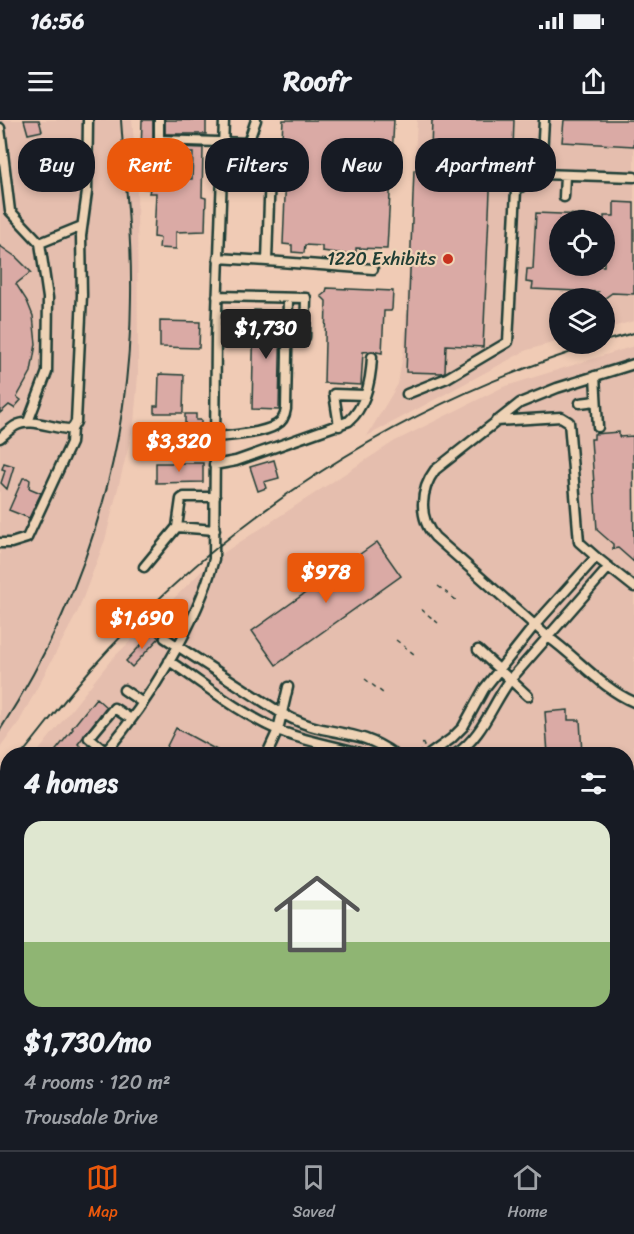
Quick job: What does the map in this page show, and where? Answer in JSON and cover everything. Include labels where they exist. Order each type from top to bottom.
[{"type":"street","points":[[0,543],[11,543],[27,538],[71,443],[72,429],[76,422],[82,226],[87,192],[88,120]]},
{"type":"street","points":[[159,120],[159,140],[205,141]]},
{"type":"street","points":[[223,138],[224,120]]},
{"type":"street","points":[[250,138],[256,120]]},
{"type":"street","points":[[543,138],[544,120]]},
{"type":"street","points":[[0,129],[4,200],[10,212],[39,243],[48,298],[47,372],[28,422]]},
{"type":"street","points":[[556,175],[634,177]]},
{"type":"street","points":[[563,175],[564,197]]},
{"type":"street","points":[[110,747],[143,703],[169,661],[211,573],[214,559],[214,437],[221,192]]},
{"type":"street","points":[[267,261],[269,192]]},
{"type":"street","points":[[407,394],[447,378],[508,342],[516,192]]},
{"type":"street","points":[[39,243],[82,226]]},
{"type":"street","points":[[218,258],[373,269]]},
{"type":"street","points":[[217,296],[306,298],[305,337]]},
{"type":"street","points":[[214,437],[234,436],[271,427],[278,424],[284,416],[288,298]]},
{"type":"street","points":[[214,465],[236,461],[339,426],[352,419],[365,395],[370,378],[372,357]]},
{"type":"street","points":[[634,364],[520,403],[449,458],[432,475],[423,499],[424,518],[435,537],[534,626],[563,647],[617,693],[634,702]]},
{"type":"street","points":[[595,376],[598,427]]},
{"type":"street","points":[[339,426],[334,394],[365,395]]},
{"type":"street","points":[[580,403],[596,401]]},
{"type":"street","points":[[496,421],[561,417],[569,422],[578,539],[596,557],[634,587]]},
{"type":"street","points":[[0,438],[17,424],[28,422],[61,430],[72,429]]},
{"type":"street","points":[[144,567],[177,527],[181,499],[184,497],[215,497]]},
{"type":"street","points":[[177,527],[215,530]]},
{"type":"street","points":[[440,747],[463,727],[484,689],[499,669],[596,557]]},
{"type":"street","points":[[463,747],[475,736],[489,716],[497,697],[511,679],[609,567]]},
{"type":"street","points":[[165,638],[300,723],[359,736],[383,747]]},
{"type":"street","points":[[478,650],[528,696]]},
{"type":"street","points":[[169,661],[246,712],[278,730],[302,740],[332,747]]},
{"type":"street","points":[[270,747],[278,730],[288,687]]},
{"type":"street","points":[[124,690],[143,703]]},
{"type":"street","points":[[98,747],[89,738],[114,708],[131,719]]},
{"type":"path","points":[[438,586],[456,600]]},
{"type":"path","points":[[421,609],[438,623]]},
{"type":"path","points":[[396,640],[414,654]]},
{"type":"path","points":[[365,678],[383,693]]},
{"type":"path","points":[[421,741],[423,747]]},
{"type":"shaded area","points":[[0,120],[132,120],[134,138],[107,138],[107,192],[137,192],[138,375],[134,424],[105,540],[78,611],[19,722],[1,747]]},
{"type":"shaded area","points":[[417,120],[634,120],[634,321],[615,326],[615,288],[549,288],[549,344],[527,350],[367,436],[398,384],[404,348],[415,155],[415,192],[556,192],[556,138],[416,138]]},
{"type":"shaded area","points":[[634,346],[634,747],[42,747],[111,660],[214,559],[395,441],[503,387],[608,354],[615,354],[615,352]]},
{"type":"building","points":[[24,120],[39,120],[42,131],[28,134]]},
{"type":"building","points":[[142,120],[153,120],[153,138],[141,138]]},
{"type":"building","points":[[165,120],[206,120],[206,134],[165,134]]},
{"type":"building","points":[[283,120],[394,120],[393,138],[321,138],[321,192],[390,192],[387,249],[356,248],[356,253],[346,254],[322,251],[322,246],[305,245],[304,253],[292,252],[292,245],[283,244],[285,192],[309,192],[309,138],[282,138]]},
{"type":"building","name":"1220 Exhibits","points":[[432,120],[514,120],[513,138],[431,138]]},
{"type":"building","points":[[564,120],[634,120],[634,146],[562,142]]},
{"type":"building","points":[[193,148],[203,148],[202,197],[206,198],[205,231],[176,232],[176,249],[159,248],[160,238],[154,237],[156,193],[149,193],[193,192]]},
{"type":"building","name":"1220 Exhibits","points":[[414,170],[415,192],[490,192],[483,347],[446,345],[445,372],[441,373],[406,372]]},
{"type":"building","points":[[614,202],[634,203],[634,294],[615,293],[615,288],[532,289],[533,283],[526,282],[527,269],[533,269],[536,213],[549,214],[549,276],[615,276]]},
{"type":"building","points":[[0,246],[16,257],[31,272],[16,284],[33,316],[36,344],[31,372],[17,397],[21,400],[14,408],[9,405],[0,413]]},
{"type":"building","points":[[327,288],[393,291],[392,309],[384,311],[382,353],[363,352],[361,385],[324,383],[326,301],[321,296]]},
{"type":"building","points":[[254,310],[281,311],[279,410],[252,409]]},
{"type":"building","points":[[160,321],[200,322],[199,348],[160,347]]},
{"type":"building","points":[[159,374],[184,375],[183,413],[154,413],[154,406],[158,406]]},
{"type":"building","points":[[185,414],[196,414],[196,420],[201,420],[201,435],[185,435]]},
{"type":"building","points":[[619,432],[619,437],[633,436],[634,562],[618,548],[613,549],[613,544],[597,530],[591,439],[594,439],[594,434]]},
{"type":"building","points":[[274,460],[279,478],[264,482],[266,488],[258,491],[250,467]]},
{"type":"building","points":[[4,463],[14,466],[7,489],[1,483],[5,470],[2,469]]},
{"type":"building","points":[[156,463],[203,463],[203,482],[156,483]]},
{"type":"building","points":[[23,478],[30,480],[29,488],[41,493],[29,518],[9,510]]},
{"type":"building","points":[[377,542],[401,576],[276,665],[252,631]]},
{"type":"building","points":[[153,632],[159,638],[132,667],[126,661]]},
{"type":"building","points":[[96,698],[106,707],[78,744],[81,747],[59,747]]},
{"type":"building","points":[[568,710],[568,720],[580,720],[582,747],[548,747],[545,712]]},
{"type":"building","points":[[176,728],[211,747],[166,747]]},
{"type":"railway","points":[[0,730],[30,680],[56,629],[97,523],[111,468],[122,412],[129,355],[131,297],[121,120]]},
{"type":"railway","points":[[615,338],[634,333]]},
{"type":"railway","points":[[28,747],[82,679],[144,614],[200,562],[259,514],[322,471],[387,432],[454,398],[568,354]]},
{"type":"place","name":"1220 Exhibits","points":[[448,259]]}]
